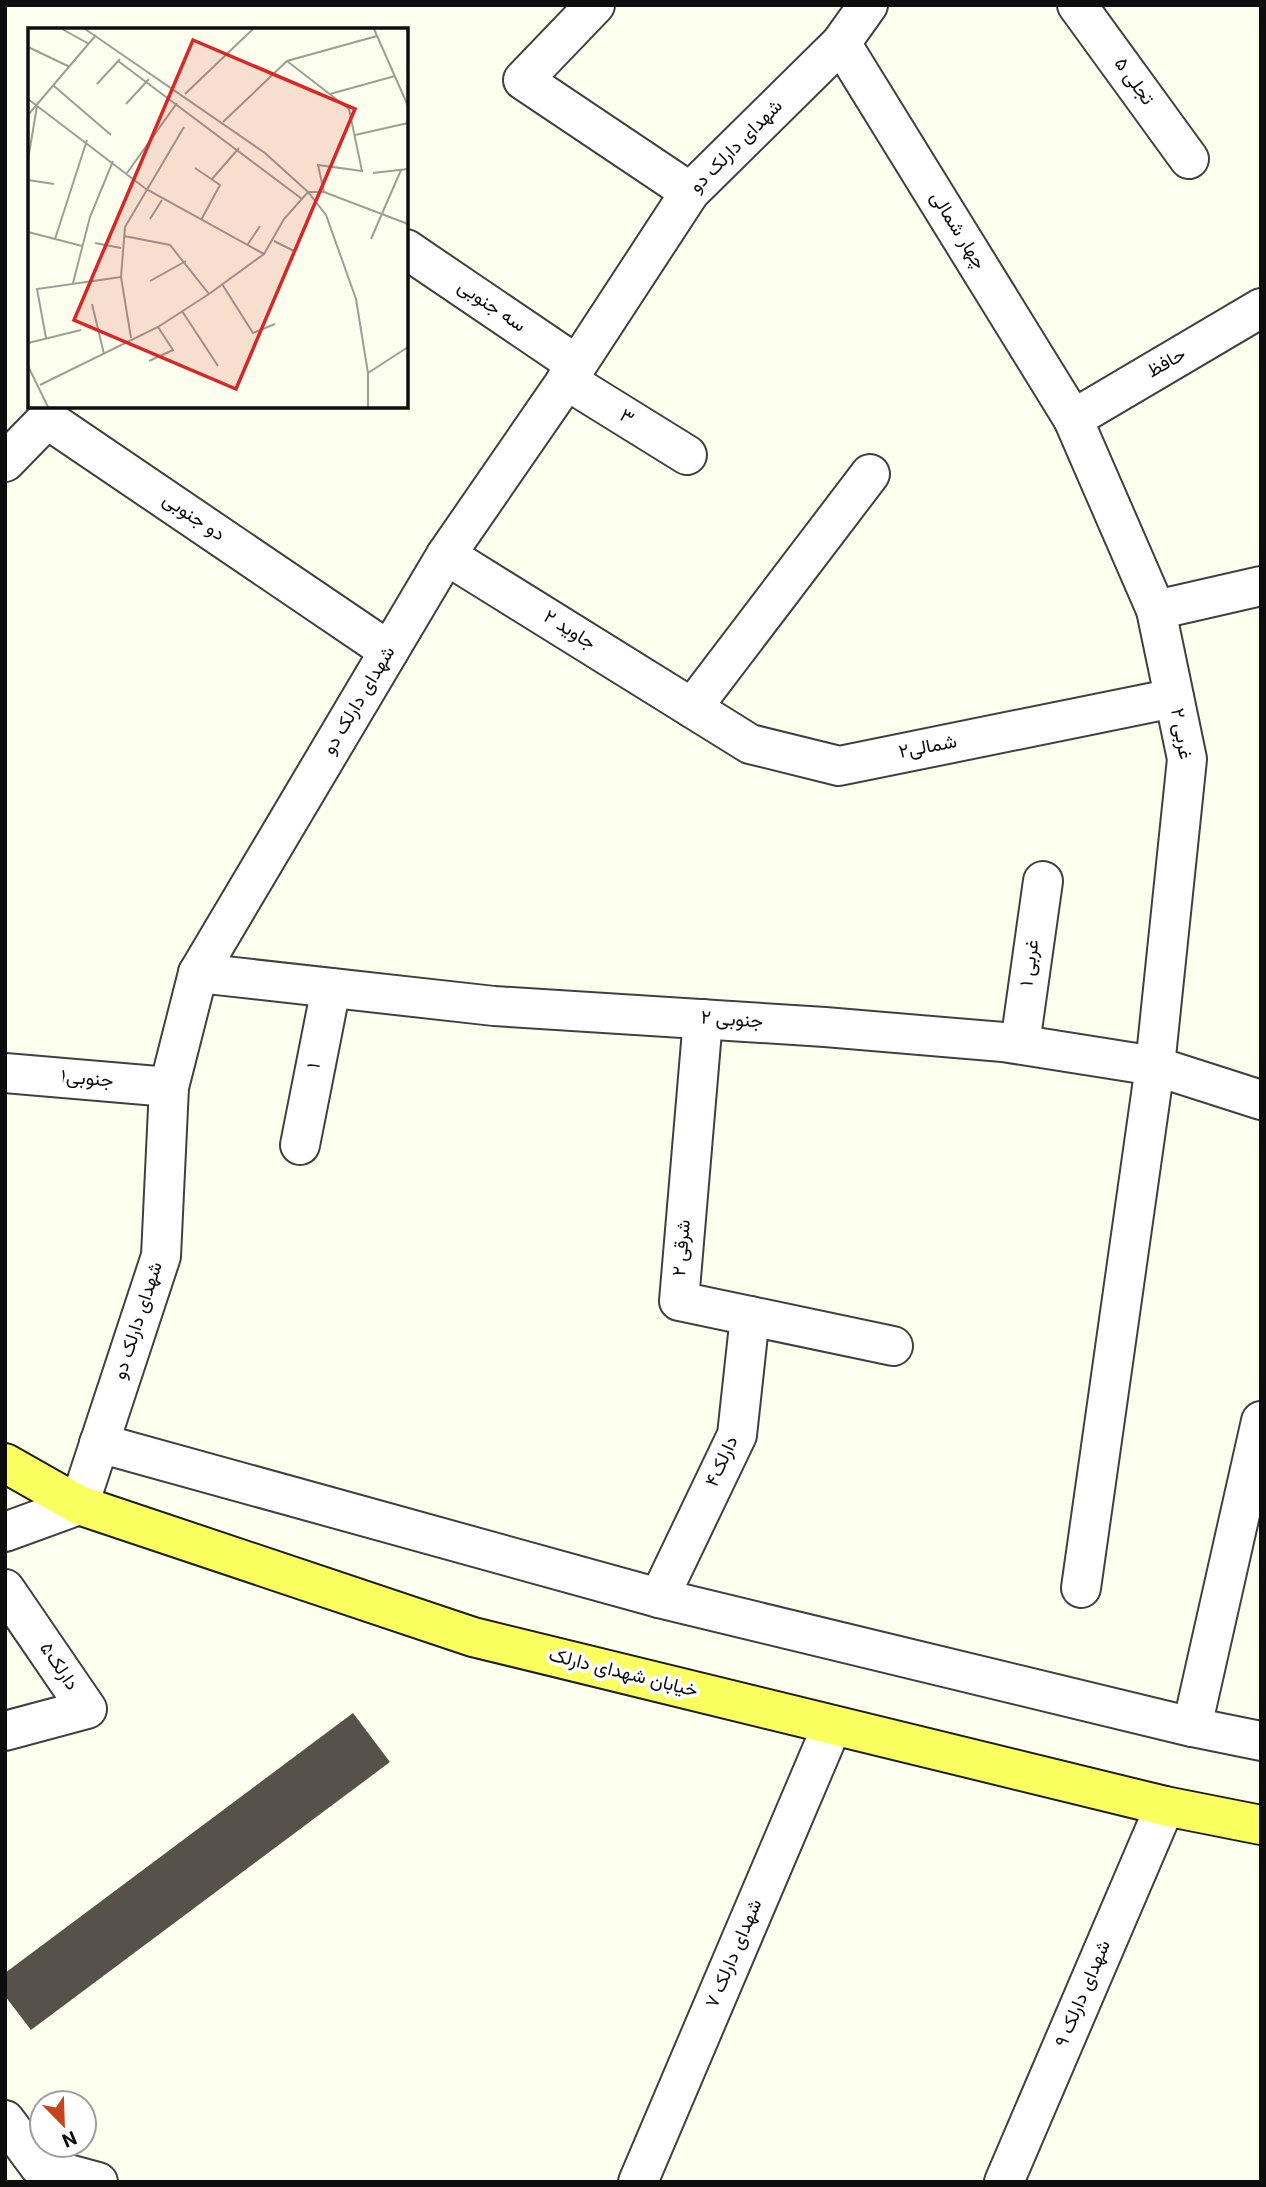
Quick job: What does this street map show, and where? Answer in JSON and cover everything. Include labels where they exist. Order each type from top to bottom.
[{"type":"main road","name":"خیابان شهدای دارلک","points":[[5,1463],[79,1505],[473,1637],[1165,1807],[1261,1825]]},
{"type":"street","points":[[594,5],[523,80],[690,192]]},
{"type":"street","name":"شهدای دارلک دو","points":[[79,1505],[161,1256],[169,1087],[198,973],[446,555],[690,192],[841,43],[868,5]]},
{"type":"street","name":"۵ تجلی","points":[[1077,5],[1189,159]]},
{"type":"street","name":"چهار شمالی","points":[[841,43],[1073,419]]},
{"type":"street","name":"سه جنوبی","points":[[408,250],[571,372]]},
{"type":"street","name":"حافظ","points":[[1073,419],[1261,308]]},
{"type":"street","name":"۳","points":[[571,372],[687,455]]},
{"type":"street","name":"دو جنوبی","points":[[5,462],[47,419],[389,651]]},
{"type":"street","name":"۲ غربی","points":[[1073,419],[1156,610],[1187,758],[1155,1066],[1081,1588]]},
{"type":"street","points":[[692,708],[870,474]]},
{"type":"street","name":"۲ جاوید","points":[[446,555],[692,708]]},
{"type":"street","points":[[1156,610],[1261,586]]},
{"type":"street","name":"شمالی۲","points":[[692,708],[750,744],[839,766],[1174,698]]},
{"type":"street","name":"۱ غربی","points":[[1020,1044],[1043,881]]},
{"type":"street","name":"۲ جنوبی","points":[[198,973],[494,1006],[825,1027],[1020,1044],[1155,1066],[1261,1100]]},
{"type":"street","name":"۱","points":[[300,1145],[331,988]]},
{"type":"street","name":"۲ شرقی","points":[[703,1019],[679,1301],[893,1346]]},
{"type":"street","name":"جنوبی۱","points":[[5,1073],[169,1087]]},
{"type":"street","name":"دارلک۴","points":[[659,1598],[737,1434],[750,1316]]},
{"type":"street","points":[[1192,1727],[1261,1422]]},
{"type":"street","points":[[99,1443],[659,1598],[1192,1727],[1261,1741]]},
{"type":"street","points":[[5,1532],[79,1505]]},
{"type":"street","name":"دارلک۵","points":[[5,1589],[87,1709],[5,1731]]},
{"type":"street","name":"شهدای دارلک ۷","points":[[638,2182],[832,1726]]},
{"type":"street","name":"شهدای دارلک ۹","points":[[1004,2182],[1165,1807]]},
{"type":"street","points":[[5,2120],[39,2166],[98,2182]]},
{"type":"building","points":[[353,1713],[390,1762],[31,2030],[5,1996],[5,1973]]}]
